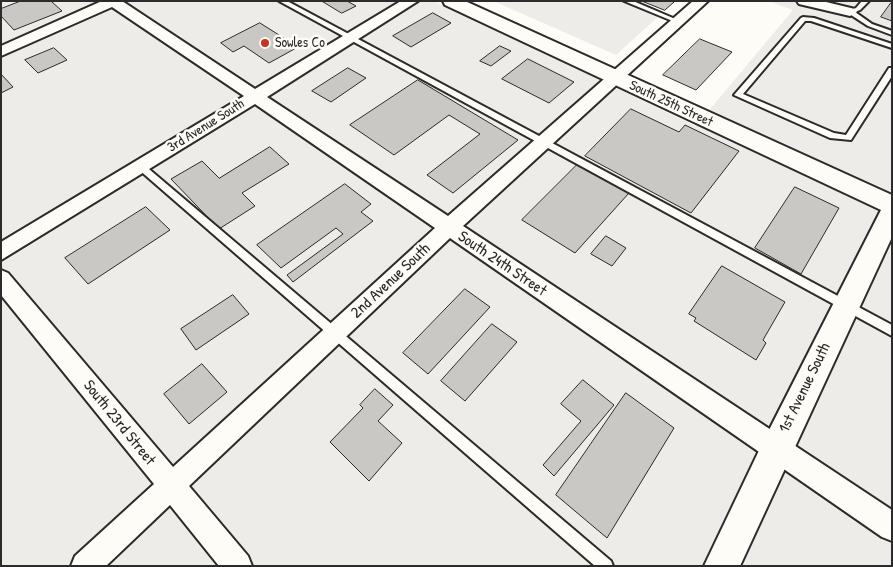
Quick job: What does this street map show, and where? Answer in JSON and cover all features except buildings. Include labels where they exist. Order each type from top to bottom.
[{"type":"street","points":[[1,52],[113,1]]},
{"type":"street","name":"South 24th Street","points":[[113,1],[256,95],[448,228],[892,527]]},
{"type":"street","name":"3rd Avenue South","points":[[1,252],[411,1]]},
{"type":"street","name":"South 25th Street","points":[[451,1],[892,205]]},
{"type":"street","name":"2nd Avenue South","points":[[86,566],[448,228],[701,1]]},
{"type":"street","points":[[804,1],[850,12]]},
{"type":"street","name":"1st Avenue South","points":[[722,566],[776,449],[892,211]]},
{"type":"street","name":"South 23rd Street","points":[[1,279],[238,566]]},
{"type":"lane","points":[[282,1],[892,331]]},
{"type":"lane","points":[[627,1],[677,22]]},
{"type":"lane","points":[[850,12],[858,9],[866,1]]},
{"type":"lane","points":[[850,12],[870,25],[892,35],[889,45],[812,19],[803,19],[738,95],[833,136],[848,138],[892,70]]},
{"type":"lane","points":[[140,166],[606,566]]},
{"type":"shaded area","points":[[1,1],[434,1],[696,126],[793,10],[768,1],[892,1],[892,566],[1,566]]},
{"type":"shaded area","points":[[493,1],[621,1],[659,16],[616,55]]},
{"type":"place","name":"Sowles Co","points":[[265,43]]}]
